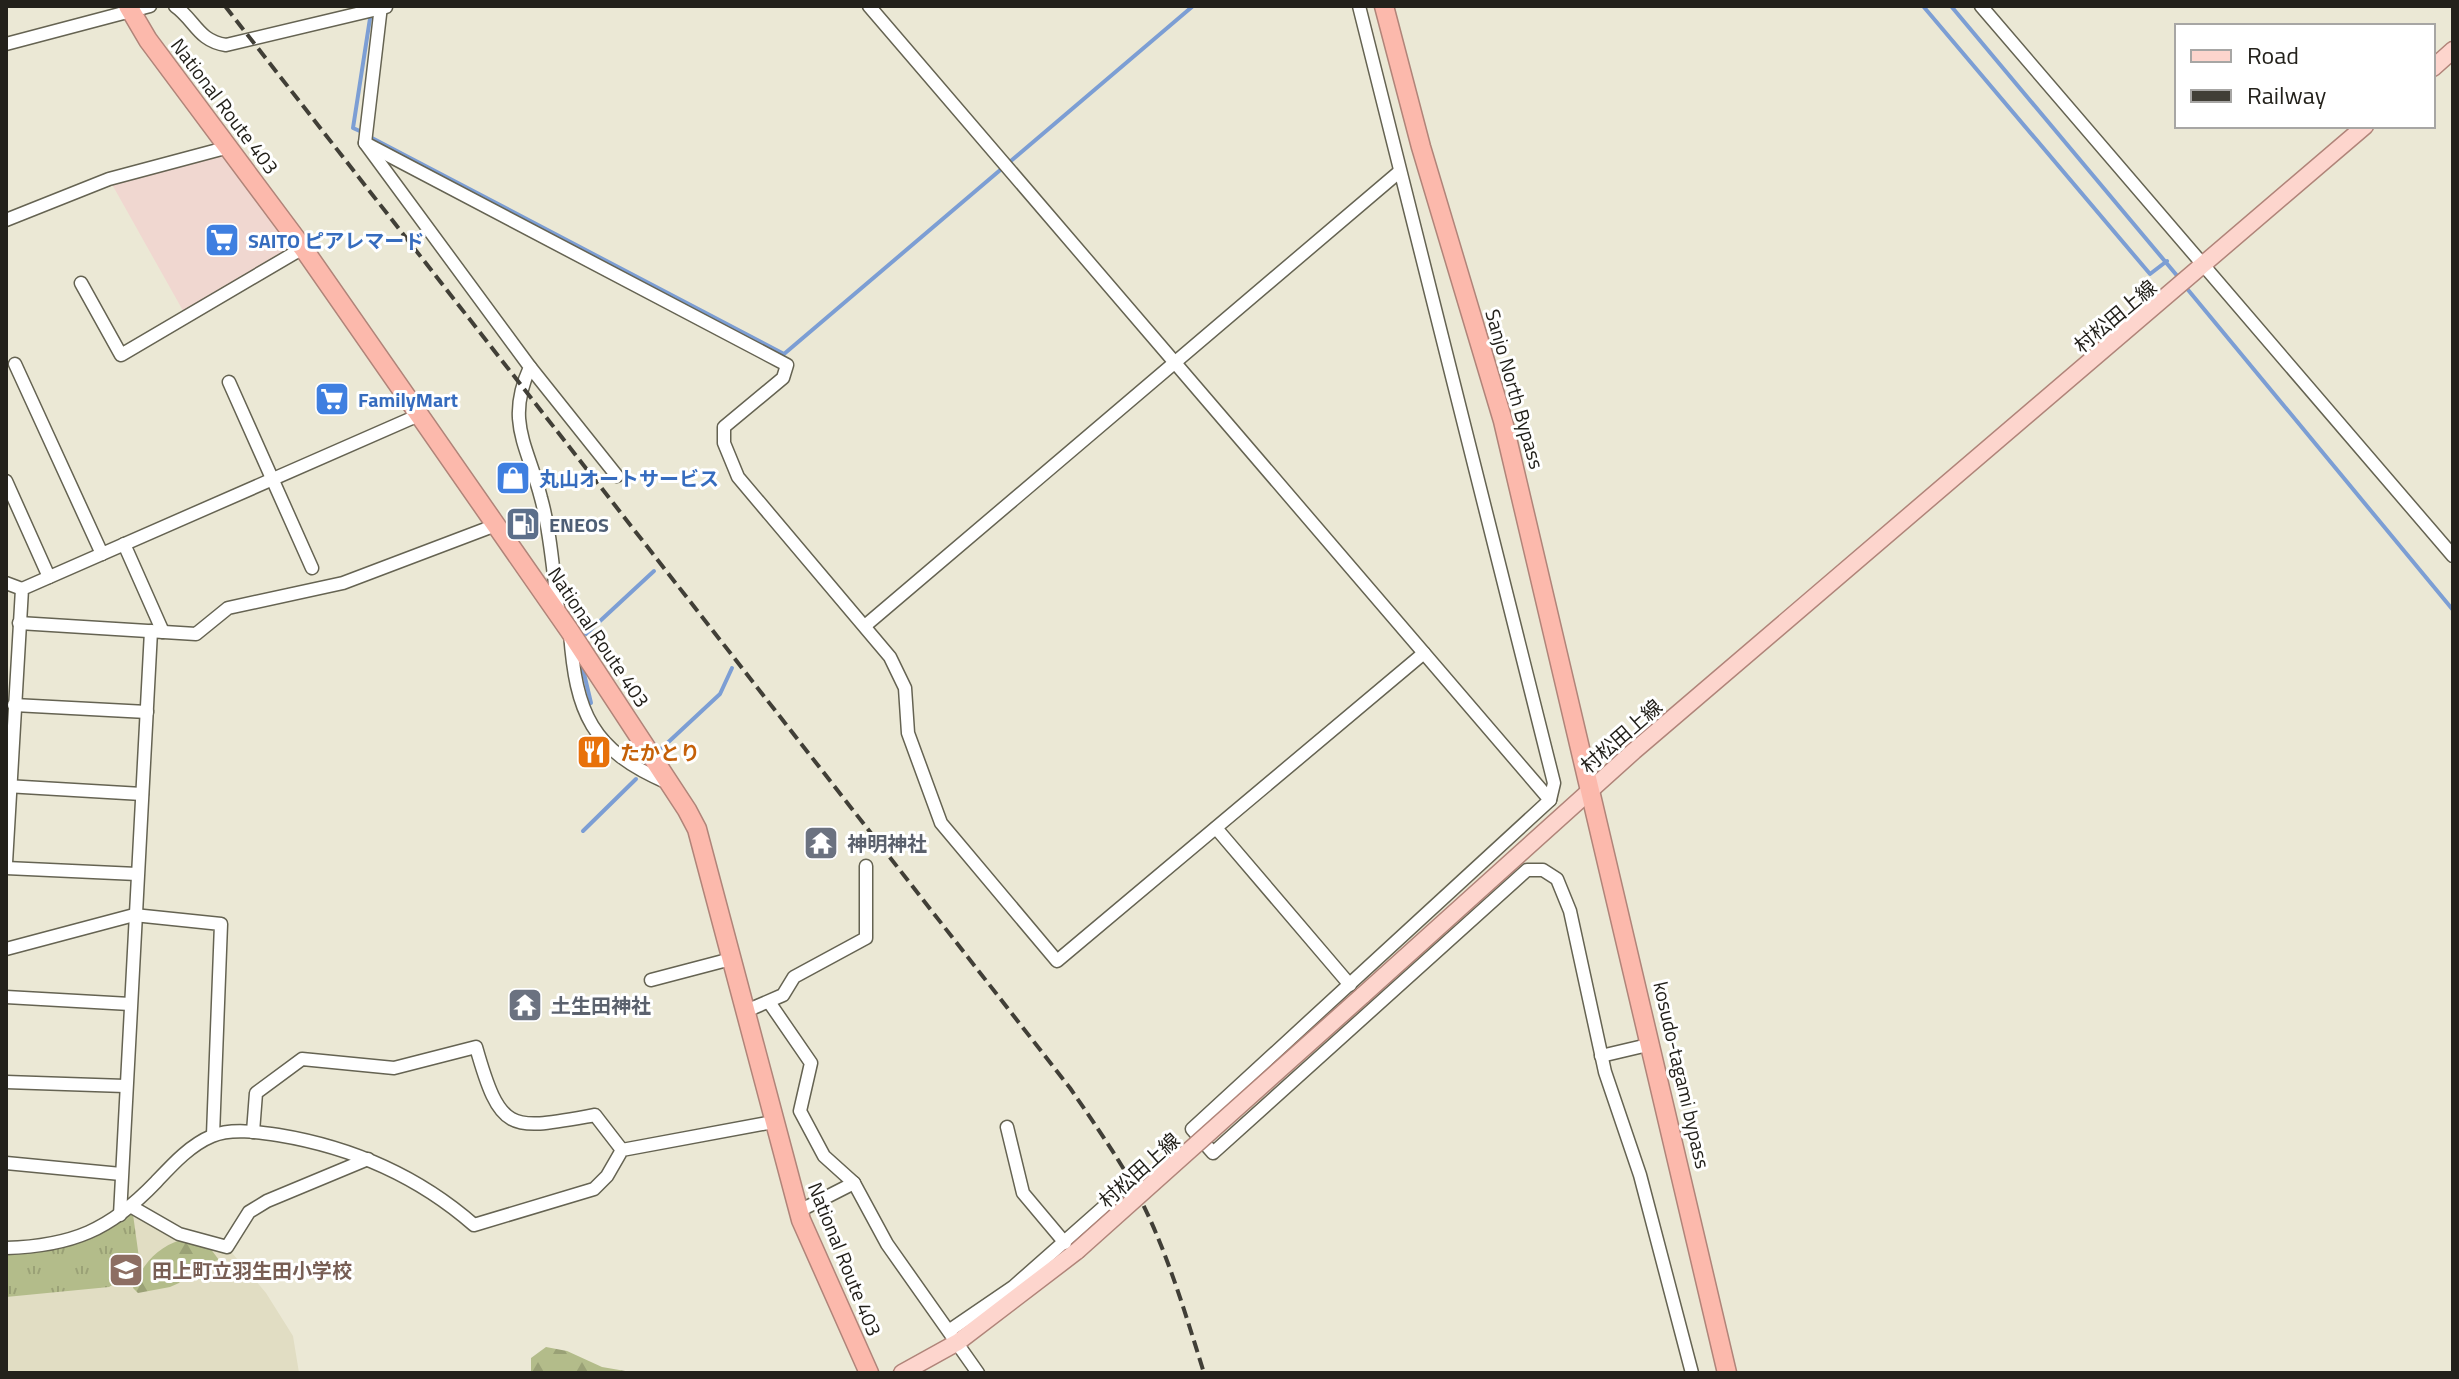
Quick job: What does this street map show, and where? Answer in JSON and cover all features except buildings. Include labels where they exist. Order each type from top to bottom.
[{"type":"highway","name":"Sanjo North Bypass","points":[[1384,6],[1421,147],[1503,421],[1592,788]]},
{"type":"highway","name":"National Route 403","points":[[130,9],[148,40],[303,248],[564,623],[671,784],[697,829],[799,1211],[869,1373]]},
{"type":"highway","name":"kosudo-tagami bypass","points":[[1592,788],[1727,1373]]},
{"type":"main road","points":[[2435,66],[2453,50]]},
{"type":"main road","name":"村松田上線","points":[[902,1373],[1071,1247],[1356,990],[2363,128]]},
{"type":"street","points":[[6,44],[150,6]]},
{"type":"street","points":[[175,6],[199,35],[212,43],[226,45],[383,7],[365,143],[530,367],[617,476]]},
{"type":"street","points":[[869,6],[1550,800]]},
{"type":"street","points":[[1359,6],[1554,783],[1550,800],[1356,990],[1192,1129],[1213,1153],[1527,870],[1543,870],[1557,879],[1565,900],[1601,1056],[1640,1175],[1692,1373]]},
{"type":"street","points":[[1981,6],[2453,556]]},
{"type":"street","points":[[365,143],[787,365],[783,378],[724,427],[724,443],[738,477],[890,657],[905,688],[908,733],[941,823],[1057,961],[1424,653]]},
{"type":"street","points":[[6,220],[109,179],[229,147]]},
{"type":"street","points":[[866,625],[1174,360],[1399,172]]},
{"type":"street","points":[[81,283],[121,355],[303,248]]},
{"type":"street","points":[[15,364],[102,554]]},
{"type":"street","points":[[530,367],[518,402],[519,435],[541,498],[572,669],[590,726],[631,767],[671,784]]},
{"type":"street","points":[[229,382],[312,568]]},
{"type":"street","points":[[6,583],[22,589],[419,415]]},
{"type":"street","points":[[6,481],[49,577]]},
{"type":"street","points":[[6,616],[20,620],[196,634],[228,608],[343,583],[496,525]]},
{"type":"street","points":[[120,1215],[134,915],[147,712],[157,631],[124,544]]},
{"type":"street","points":[[22,589],[11,672],[14,705],[6,866],[137,874]]},
{"type":"street","points":[[14,705],[147,712]]},
{"type":"street","points":[[8,786],[142,794]]},
{"type":"street","points":[[1216,828],[1356,990]]},
{"type":"street","points":[[746,1011],[783,995],[794,977],[866,938],[866,866]]},
{"type":"street","points":[[6,949],[134,915],[221,924],[213,1135]]},
{"type":"street","points":[[651,980],[731,959]]},
{"type":"street","points":[[6,997],[130,1004]]},
{"type":"street","points":[[769,1002],[811,1063],[800,1111],[824,1156],[854,1183],[887,1244],[978,1373]]},
{"type":"street","points":[[1601,1056],[1652,1044]]},
{"type":"street","points":[[253,1132],[256,1093],[302,1059],[394,1068],[476,1047],[491,1099],[502,1113],[517,1122],[535,1126],[595,1115],[622,1150]]},
{"type":"street","points":[[6,1082],[125,1086]]},
{"type":"street","points":[[6,1248],[64,1243],[91,1233],[132,1207],[187,1151],[213,1135],[253,1132],[329,1144],[368,1159],[447,1201],[474,1225],[594,1189],[607,1176],[622,1150],[773,1122]]},
{"type":"street","points":[[1007,1127],[1023,1193],[1071,1247],[1116,1196]]},
{"type":"street","points":[[132,1207],[179,1234],[227,1247],[249,1212],[258,1206],[368,1159]]},
{"type":"street","points":[[6,1163],[121,1174]]},
{"type":"street","points":[[799,1211],[854,1183]]},
{"type":"shaded area","points":[[229,147],[303,248],[186,316],[109,179]]},
{"type":"shaded area","name":"田上町立羽生田小学校","points":[[132,1207],[178,1234],[227,1247],[266,1293],[293,1336],[299,1373],[6,1373],[6,1248],[64,1243]]},
{"type":"green space","points":[[132,1207],[139,1258],[131,1273],[109,1287],[6,1297],[6,1248],[64,1243]]},
{"type":"green space","points":[[181,1240],[210,1248],[219,1260],[192,1266],[179,1283],[170,1287],[138,1293],[133,1288],[146,1265],[165,1247]]},
{"type":"green space","points":[[546,1347],[567,1351],[602,1367],[637,1373],[531,1373],[531,1358]]},
{"type":"waterway","points":[[370,137],[784,354],[1193,6]]},
{"type":"waterway","points":[[1923,6],[2150,274],[2167,261]]},
{"type":"waterway","points":[[1951,6],[2179,278]]},
{"type":"waterway","points":[[362,132],[353,128],[371,12]]},
{"type":"waterway","points":[[2184,285],[2453,610]]},
{"type":"waterway","points":[[586,634],[654,571]]},
{"type":"waterway","points":[[582,665],[591,703]]},
{"type":"waterway","points":[[662,748],[720,694],[732,668]]},
{"type":"waterway","points":[[583,831],[636,779]]},
{"type":"railway","points":[[225,6],[1070,1088],[1128,1176],[1152,1223],[1204,1373]]},
{"type":"place","name":"SAITO ピアレマード","points":[[222,240]]},
{"type":"place","name":"FamilyMart","points":[[332,399]]},
{"type":"place","name":"丸山オートサービス","points":[[513,478]]},
{"type":"place","name":"ENEOS","points":[[523,524]]},
{"type":"place","name":"たかとり","points":[[594,752]]},
{"type":"place","name":"神明神社","points":[[821,843]]},
{"type":"place","name":"土生田神社","points":[[525,1005]]},
{"type":"place","name":"田上町立羽生田小学校","points":[[126,1270]]}]
